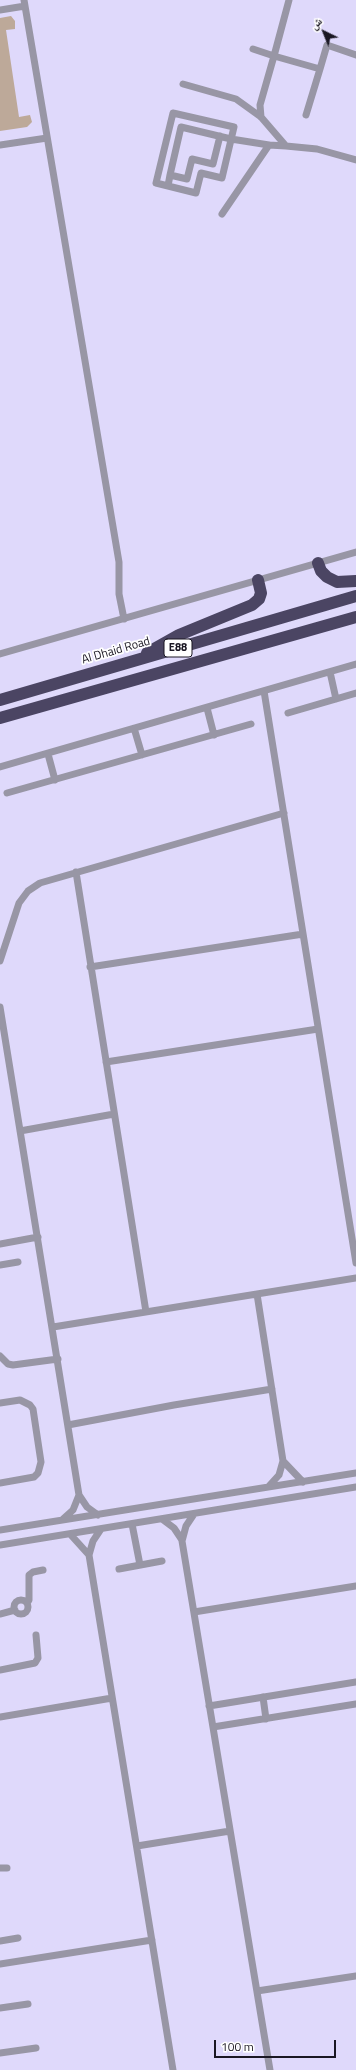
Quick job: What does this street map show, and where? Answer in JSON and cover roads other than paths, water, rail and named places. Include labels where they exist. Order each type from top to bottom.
[{"type":"highway","points":[[318,563],[321,571],[327,577],[336,582],[356,581]]},
{"type":"highway","points":[[137,660],[156,646],[252,605],[261,593],[258,580]]},
{"type":"highway","name":"Al Dhaid Road","points":[[0,700],[356,596]]},
{"type":"highway","name":"E88","points":[[0,718],[356,617]]},
{"type":"highway","points":[[0,692],[58,676],[113,666]]},
{"type":"highway","points":[[0,726],[53,710],[118,685]]},
{"type":"street","points":[[261,118],[260,106],[289,0]]},
{"type":"street","points":[[0,10],[24,3],[119,562],[119,594],[124,619]]},
{"type":"street","points":[[306,115],[327,46],[356,55]]},
{"type":"street","points":[[253,49],[320,69]]},
{"type":"street","points":[[183,84],[236,99],[261,118],[286,146]]},
{"type":"street","points":[[173,113],[234,127],[232,139],[222,178],[201,173],[196,193],[156,183],[173,113]]},
{"type":"street","points":[[168,186],[182,127],[232,139],[269,145],[317,149],[356,160]]},
{"type":"street","points":[[170,174],[187,178],[192,159],[213,164],[220,136]]},
{"type":"street","points":[[0,145],[47,138]]},
{"type":"street","points":[[222,214],[269,145]]},
{"type":"street","points":[[0,654],[356,552]]},
{"type":"street","points":[[0,767],[356,664]]},
{"type":"street","points":[[330,672],[336,699]]},
{"type":"street","points":[[264,691],[356,1263]]},
{"type":"street","points":[[288,714],[356,693]]},
{"type":"street","points":[[207,708],[214,735]]},
{"type":"street","points":[[7,793],[251,724]]},
{"type":"street","points":[[134,728],[142,755]]},
{"type":"street","points":[[48,754],[55,780]]},
{"type":"street","points":[[0,960],[16,910],[23,897],[40,883],[284,813]]},
{"type":"street","points":[[76,872],[146,1312]]},
{"type":"street","points":[[90,967],[303,934]]},
{"type":"street","points":[[0,1007],[79,1495],[87,1506],[98,1515]]},
{"type":"street","points":[[106,1062],[318,1029]]},
{"type":"street","points":[[20,1131],[114,1114]]},
{"type":"street","points":[[0,1244],[38,1238]]},
{"type":"street","points":[[0,1265],[18,1262]]},
{"type":"street","points":[[53,1327],[356,1278]]},
{"type":"street","points":[[257,1294],[283,1461],[279,1475],[269,1487]]},
{"type":"street","points":[[0,1356],[8,1364],[13,1365],[58,1359]]},
{"type":"street","points":[[68,1425],[272,1389]]},
{"type":"street","points":[[0,1403],[20,1400],[30,1405],[33,1409],[41,1462],[38,1473],[34,1476],[0,1483]]},
{"type":"street","points":[[283,1461],[303,1482]]},
{"type":"street","points":[[0,1530],[356,1473]]},
{"type":"street","points":[[0,1545],[356,1487]]},
{"type":"street","points":[[61,1520],[73,1510],[79,1495]]},
{"type":"street","points":[[182,1540],[186,1526],[194,1514]]},
{"type":"street","points":[[162,1519],[174,1528],[182,1540],[270,2070]]},
{"type":"street","points":[[132,1524],[140,1565]]},
{"type":"street","points":[[101,1529],[93,1541],[89,1555],[173,2070]]},
{"type":"street","points":[[70,1534],[89,1555]]},
{"type":"street","points":[[119,1569],[162,1561]]},
{"type":"street","points":[[0,1614],[15,1610],[19,1614],[24,1613],[27,1609],[29,1597],[27,1580],[28,1575],[33,1572],[43,1570]]},
{"type":"street","points":[[194,1612],[356,1586]]},
{"type":"street","points":[[0,1670],[35,1663],[38,1658],[36,1635]]},
{"type":"street","points":[[209,1706],[356,1682]]},
{"type":"street","points":[[263,1697],[266,1718]]},
{"type":"street","points":[[0,1717],[112,1698]]},
{"type":"street","points":[[213,1727],[356,1704]]},
{"type":"street","points":[[136,1846],[230,1831]]},
{"type":"street","points":[[0,1941],[18,1938]]},
{"type":"street","points":[[0,1964],[152,1940]]},
{"type":"street","points":[[257,1991],[356,1976]]},
{"type":"street","points":[[0,2008],[28,2004]]},
{"type":"street","points":[[0,2053],[36,2048]]}]
